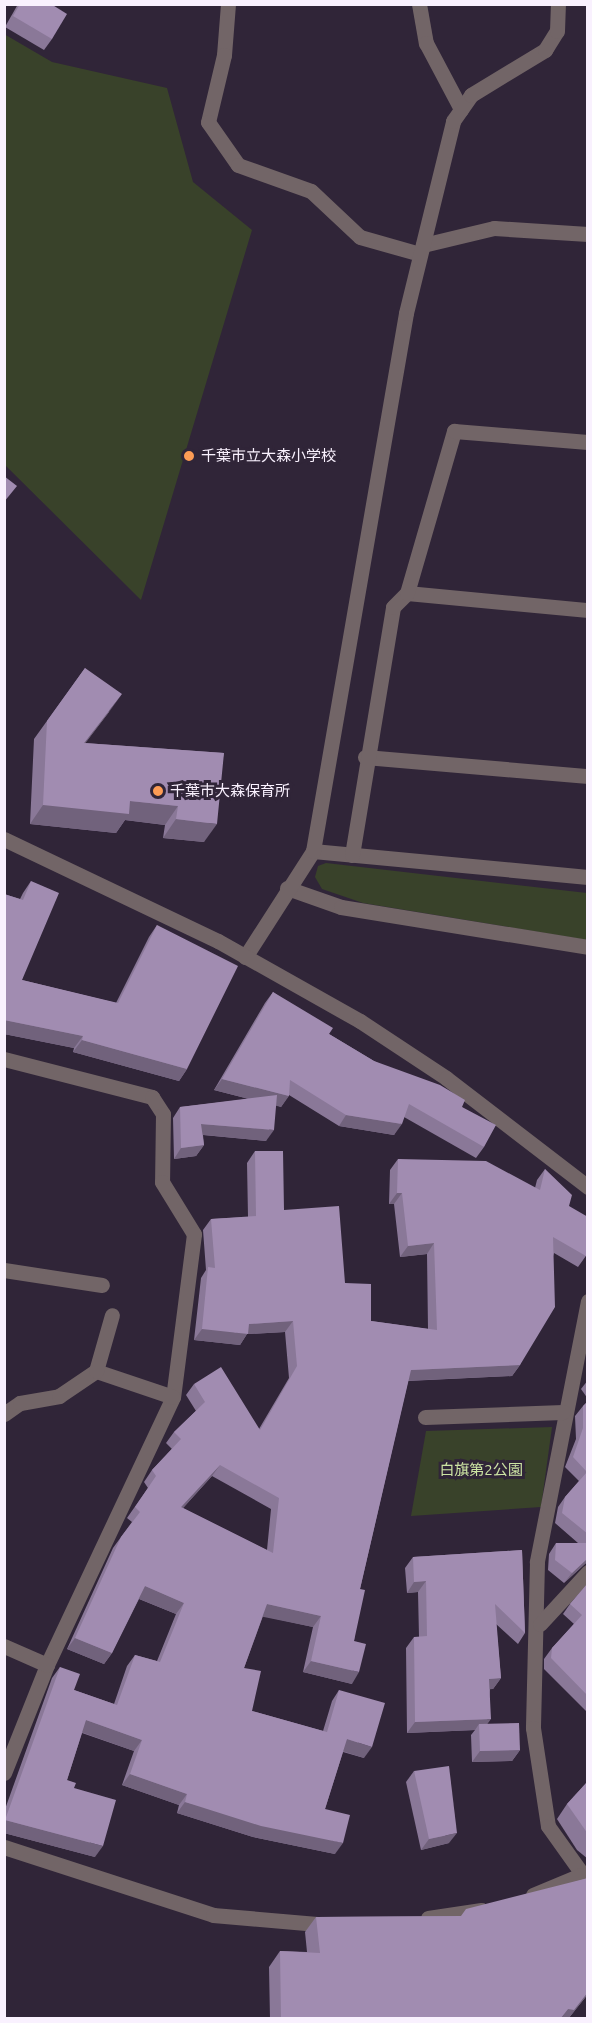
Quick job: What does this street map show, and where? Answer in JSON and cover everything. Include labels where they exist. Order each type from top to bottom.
[{"type":"street","points":[[228,4],[224,55],[208,122],[238,165],[311,191],[360,237],[421,250],[494,228],[588,234]]},
{"type":"street","points":[[419,4],[426,43],[461,109]]},
{"type":"street","points":[[245,957],[287,888],[313,851],[421,250],[453,121],[471,95],[545,50],[557,31],[558,4]]},
{"type":"street","points":[[352,855],[365,757],[393,607],[407,593],[454,431],[588,442]]},
{"type":"street","points":[[407,593],[588,610]]},
{"type":"street","points":[[365,757],[588,776]]},
{"type":"street","points":[[4,840],[245,957],[360,1021],[446,1078],[588,1187]]},
{"type":"street","points":[[313,851],[588,877]]},
{"type":"street","points":[[287,888],[341,907],[588,947]]},
{"type":"street","points":[[4,1059],[152,1097],[163,1114],[162,1182],[194,1234],[173,1397],[46,1665],[4,1773]]},
{"type":"street","points":[[4,1270],[102,1285]]},
{"type":"street","points":[[416,1920],[507,1903],[584,1878],[548,1826],[533,1728],[540,1624],[537,1562],[563,1412],[588,1301]]},
{"type":"street","points":[[4,1414],[20,1403],[59,1396],[96,1371],[112,1315]]},
{"type":"street","points":[[96,1371],[173,1397]]},
{"type":"street","points":[[425,1417],[563,1412]]},
{"type":"street","points":[[540,1624],[588,1572]]},
{"type":"street","points":[[4,1646],[46,1665]]},
{"type":"street","points":[[4,1846],[213,1915],[351,1924]]},
{"type":"green space","points":[[4,34],[52,62],[167,88],[193,182],[252,230],[141,600],[5,465]]},
{"type":"green space","points":[[326,863],[587,893],[587,940],[363,903],[322,889],[315,877],[318,866]]},
{"type":"green space","name":"白旗第2公園","points":[[552,1427],[541,1507],[411,1516],[426,1431]]},
{"type":"building","points":[[20,4],[51,4],[67,14],[52,39],[13,16]]},
{"type":"building","points":[[4,476],[17,486],[4,502]]},
{"type":"building","points":[[85,668],[122,694],[84,743],[224,753],[217,824],[176,819],[178,806],[130,801],[129,814],[43,805],[47,721]]},
{"type":"building","points":[[31,881],[59,893],[22,980],[118,1003],[157,925],[238,966],[187,1069],[82,1040],[83,1036],[4,1020],[4,894],[23,900]]},
{"type":"building","points":[[273,992],[333,1028],[329,1034],[374,1061],[440,1085],[465,1100],[462,1107],[496,1125],[484,1147],[409,1104],[402,1124],[346,1115],[290,1080],[289,1096],[222,1079]]},
{"type":"building","points":[[277,1095],[274,1130],[201,1124],[204,1145],[181,1148],[180,1107]]},
{"type":"building","points":[[255,1151],[283,1151],[284,1210],[339,1206],[345,1283],[371,1284],[371,1321],[437,1330],[434,1243],[408,1246],[402,1193],[397,1193],[398,1159],[486,1161],[540,1190],[545,1169],[572,1195],[569,1206],[588,1217],[588,1253],[586,1256],[553,1237],[555,1307],[520,1365],[411,1370],[360,1589],[365,1590],[354,1641],[366,1644],[359,1672],[311,1661],[321,1616],[267,1604],[244,1668],[261,1671],[252,1711],[327,1732],[339,1690],[385,1703],[372,1747],[347,1739],[325,1809],[350,1815],[343,1843],[261,1826],[185,1802],[187,1794],[130,1774],[142,1740],[86,1720],[67,1780],[76,1783],[74,1788],[116,1800],[103,1846],[5,1820],[60,1667],[80,1674],[74,1690],[117,1705],[135,1655],[160,1662],[184,1603],[145,1586],[112,1653],[75,1638],[121,1537],[140,1512],[135,1507],[156,1476],[152,1470],[181,1439],[174,1432],[205,1402],[194,1384],[221,1367],[260,1430],[297,1366],[293,1321],[249,1324],[248,1334],[202,1329],[208,1267],[215,1268],[211,1219],[256,1216]],"holes":[[[220,1465],[279,1498],[273,1553],[181,1507]]]},
{"type":"building","points":[[588,1401],[588,1534],[562,1513],[565,1497],[587,1472],[573,1457],[583,1428],[583,1406]]},
{"type":"building","points":[[556,1543],[588,1543],[588,1558],[572,1573],[555,1560]]},
{"type":"building","points":[[522,1550],[525,1633],[495,1604],[501,1678],[489,1679],[491,1719],[415,1722],[414,1637],[427,1636],[426,1581],[414,1582],[413,1557]]},
{"type":"building","points":[[588,1583],[588,1696],[551,1658],[552,1648],[582,1615],[570,1604]]},
{"type":"building","points":[[519,1723],[520,1750],[480,1751],[479,1724]]},
{"type":"building","points":[[449,1766],[457,1833],[429,1839],[414,1771]]},
{"type":"building","points":[[588,1781],[588,1834],[567,1804]]},
{"type":"building","points":[[588,1878],[588,1992],[574,2010],[568,2009],[560,2019],[281,2019],[280,1951],[320,1953],[316,1917],[461,1916],[466,1909]]},
{"type":"place","name":"千葉市立大森小学校","points":[[189,456]]},
{"type":"place","name":"千葉市大森保育所","points":[[158,791]]}]
